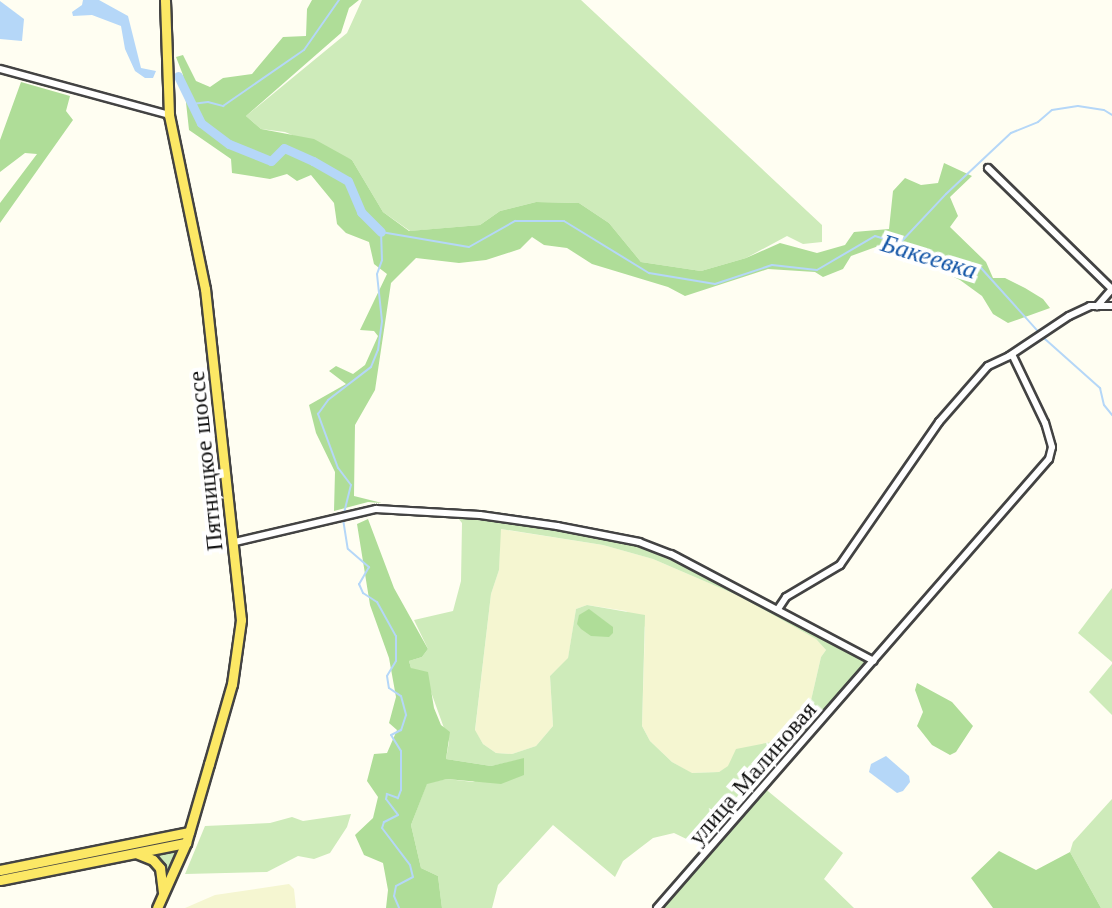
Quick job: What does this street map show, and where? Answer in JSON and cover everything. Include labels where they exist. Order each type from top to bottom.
[{"type":"main road","name":"Пятницкое шоссе","points":[[159,904],[186,843],[239,648],[241,620],[235,542],[205,289],[169,115],[165,0]]},
{"type":"main road","points":[[0,870],[189,832]]},
{"type":"main road","points":[[0,880],[186,843]]},
{"type":"main road","points":[[133,853],[144,855],[160,868],[164,885],[159,904]]},
{"type":"street","points":[[0,69],[169,115]]},
{"type":"street","points":[[988,168],[1112,289],[1097,306]]},
{"type":"street","points":[[778,609],[786,597],[840,565],[962,392],[988,366],[1069,316],[1097,306],[1112,306]]},
{"type":"street","name":"улица Малиновая","points":[[657,908],[1049,459],[1052,447],[1045,423],[1012,354]]},
{"type":"street","points":[[235,542],[376,509],[480,515],[639,542],[694,565],[874,661]]},
{"type":"green space","points":[[312,0],[359,0],[349,8],[341,33],[246,116],[261,129],[314,139],[352,160],[383,212],[409,231],[480,225],[500,211],[536,202],[579,203],[609,223],[641,262],[701,271],[746,258],[780,243],[817,253],[845,245],[854,232],[889,229],[893,191],[905,178],[921,185],[938,183],[944,163],[972,176],[950,197],[958,216],[950,227],[986,262],[993,278],[1005,278],[1025,288],[1043,299],[1050,308],[1008,323],[993,314],[982,296],[960,280],[884,244],[851,256],[843,269],[823,277],[815,272],[768,269],[685,296],[668,287],[592,264],[567,248],[544,245],[532,237],[520,249],[486,260],[459,263],[416,258],[391,283],[375,390],[355,425],[354,496],[382,503],[368,502],[334,511],[335,472],[316,433],[309,405],[346,384],[329,371],[336,366],[353,374],[365,365],[378,336],[374,331],[360,330],[387,274],[374,264],[369,242],[346,233],[337,224],[334,203],[311,175],[297,181],[287,174],[270,179],[232,173],[231,159],[189,130],[183,75],[176,57],[183,55],[196,81],[210,87],[223,78],[252,74],[283,37],[306,36],[307,9]]},
{"type":"green space","points":[[362,0],[581,0],[822,225],[822,242],[803,244],[787,236],[746,258],[701,271],[641,262],[609,223],[579,203],[536,202],[500,211],[480,225],[410,231],[383,212],[352,160],[285,132],[261,129],[246,116],[347,33]]},
{"type":"green space","points":[[21,82],[70,96],[66,111],[73,120],[0,223],[0,203],[37,154],[25,153],[0,172],[0,140]]},
{"type":"green space","points":[[458,518],[547,527],[658,551],[861,657],[866,664],[730,820],[715,822],[710,828],[708,845],[699,845],[674,833],[653,838],[623,861],[615,877],[553,825],[498,885],[492,908],[442,908],[438,876],[421,868],[411,825],[427,783],[447,779],[473,782],[524,759],[491,766],[446,759],[449,742],[431,692],[411,668],[409,661],[422,657],[428,649],[414,620],[453,611],[461,581],[462,523]],"holes":[[[501,529],[603,545],[653,559],[739,596],[816,639],[826,650],[821,657],[809,709],[771,742],[736,749],[728,766],[719,772],[692,773],[672,762],[650,741],[642,726],[645,615],[587,605],[576,609],[568,658],[550,676],[553,726],[536,746],[512,754],[496,753],[483,744],[475,730],[491,594],[499,570]]]},
{"type":"green space","points":[[368,519],[394,588],[428,649],[422,657],[409,661],[411,668],[428,672],[434,708],[441,725],[450,732],[446,759],[491,766],[524,758],[524,775],[501,784],[447,779],[427,784],[411,825],[421,868],[438,876],[442,908],[386,908],[388,890],[383,863],[364,855],[355,835],[373,818],[378,797],[367,781],[374,754],[387,753],[397,730],[389,723],[396,697],[389,658],[370,605],[357,524]]},
{"type":"green space","points":[[500,529],[603,545],[653,559],[739,596],[816,639],[826,650],[821,657],[809,709],[771,742],[719,772],[691,773],[672,762],[650,741],[642,726],[645,627],[626,611],[587,605],[576,609],[568,659],[550,676],[553,726],[536,746],[512,754],[496,753],[483,744],[475,731],[491,594],[499,570]]},
{"type":"green space","points":[[1112,588],[1112,662],[1078,633]]},
{"type":"green space","points":[[589,609],[613,627],[609,637],[591,636],[577,624],[579,615]]},
{"type":"green space","points":[[1112,664],[1112,715],[1089,692]]},
{"type":"green space","points":[[917,683],[952,702],[973,726],[956,752],[950,755],[932,745],[917,726],[923,712],[915,690]]},
{"type":"green space","points":[[763,787],[843,853],[824,879],[854,908],[662,908]]},
{"type":"green space","points":[[1112,799],[1112,908],[1101,908],[1070,852],[1073,842]]},
{"type":"green space","points":[[351,814],[347,827],[330,853],[314,859],[298,856],[267,872],[185,874],[205,826],[270,823],[292,817],[303,821]]},
{"type":"green space","points":[[176,850],[177,853],[167,879],[155,857]]},
{"type":"green space","points":[[999,851],[1036,870],[1070,852],[1101,908],[993,908],[971,878]]},
{"type":"green space","points":[[289,884],[294,889],[296,908],[185,908],[215,895]]},
{"type":"water","points":[[83,0],[99,0],[128,16],[141,68],[156,71],[153,78],[145,78],[135,71],[125,49],[121,26],[92,15],[73,16],[72,12],[82,5]]},
{"type":"water","points":[[0,1],[24,19],[22,41],[0,39]]},
{"type":"water","points":[[886,756],[909,776],[910,782],[903,791],[897,793],[869,772],[871,764]]},
{"type":"waterway","points":[[192,104],[208,102],[223,106],[304,50],[339,0]]},
{"type":"waterway","points":[[178,76],[201,123],[229,144],[271,161],[284,148],[348,181],[361,212],[381,232]]},
{"type":"waterway","points":[[900,243],[946,194],[1011,133],[1038,122],[1052,110],[1078,106],[1104,110],[1112,115]]},
{"type":"waterway","name":"Бакеевка","points":[[344,513],[351,485],[338,468],[318,414],[328,400],[371,367],[378,350],[382,321],[377,274],[382,260],[381,232],[469,247],[515,221],[564,221],[649,273],[715,284],[772,265],[817,270],[875,236],[981,268],[1045,339],[1100,388],[1104,405],[1112,415]]},
{"type":"waterway","points":[[343,519],[348,549],[369,567],[359,584],[363,593],[377,602],[396,636],[396,661],[387,676],[389,688],[401,696],[406,715],[401,730],[391,735],[401,751],[401,790],[398,798],[387,794],[386,799],[398,815],[384,822],[382,828],[410,865],[413,877],[396,886],[394,896],[399,908]]}]
